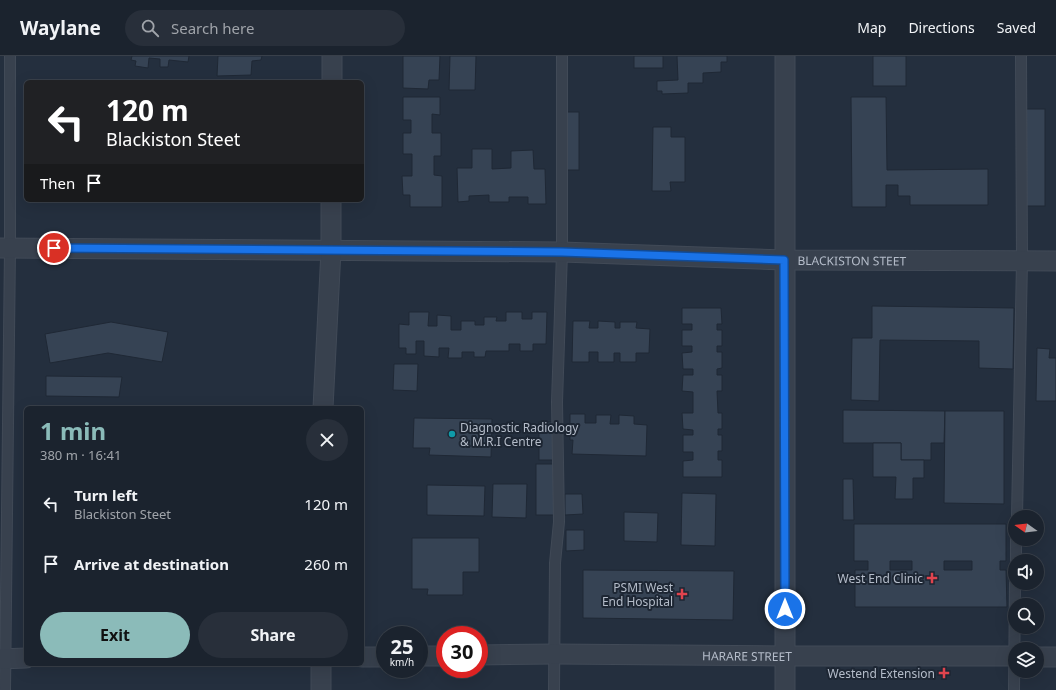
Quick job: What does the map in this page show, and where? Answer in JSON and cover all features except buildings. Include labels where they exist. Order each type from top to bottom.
[{"type":"street","points":[[332,56],[332,80]]},
{"type":"street","points":[[785,56],[785,690]]},
{"type":"street","points":[[323,406],[331,250],[331,202]]},
{"type":"street","name":"BLACKISTON STEET","points":[[5,248],[562,252],[784,260],[1056,261]]},
{"type":"street","name":"HARARE STREET","points":[[488,655],[1008,656]]},
{"type":"street","points":[[364,657],[376,657]]},
{"type":"street","points":[[1044,657],[1056,657]]},
{"type":"street","points":[[3,659],[24,658]]},
{"type":"street","points":[[321,666],[321,690]]},
{"type":"lane","points":[[5,690],[3,659],[5,248],[10,56]]},
{"type":"lane","points":[[554,690],[555,563],[558,522],[557,402],[562,252],[562,56]]},
{"type":"lane","points":[[1017,510],[1022,262],[1022,56]]},
{"type":"lane","points":[[1014,642],[1015,590]]},
{"type":"lane","points":[[1014,678],[1014,690]]},
{"type":"place","name":"Diagnostic Radiology & M.R.I Centre","points":[[452,434]]},
{"type":"place","name":"West End Clinic","points":[[932,578]]},
{"type":"place","name":"PSMI West End Hospital","points":[[682,594]]},
{"type":"place","name":"Westend Extension","points":[[944,673]]},
{"type":"route","points":[[54,248],[562,252],[784,260],[785,609]]}]
